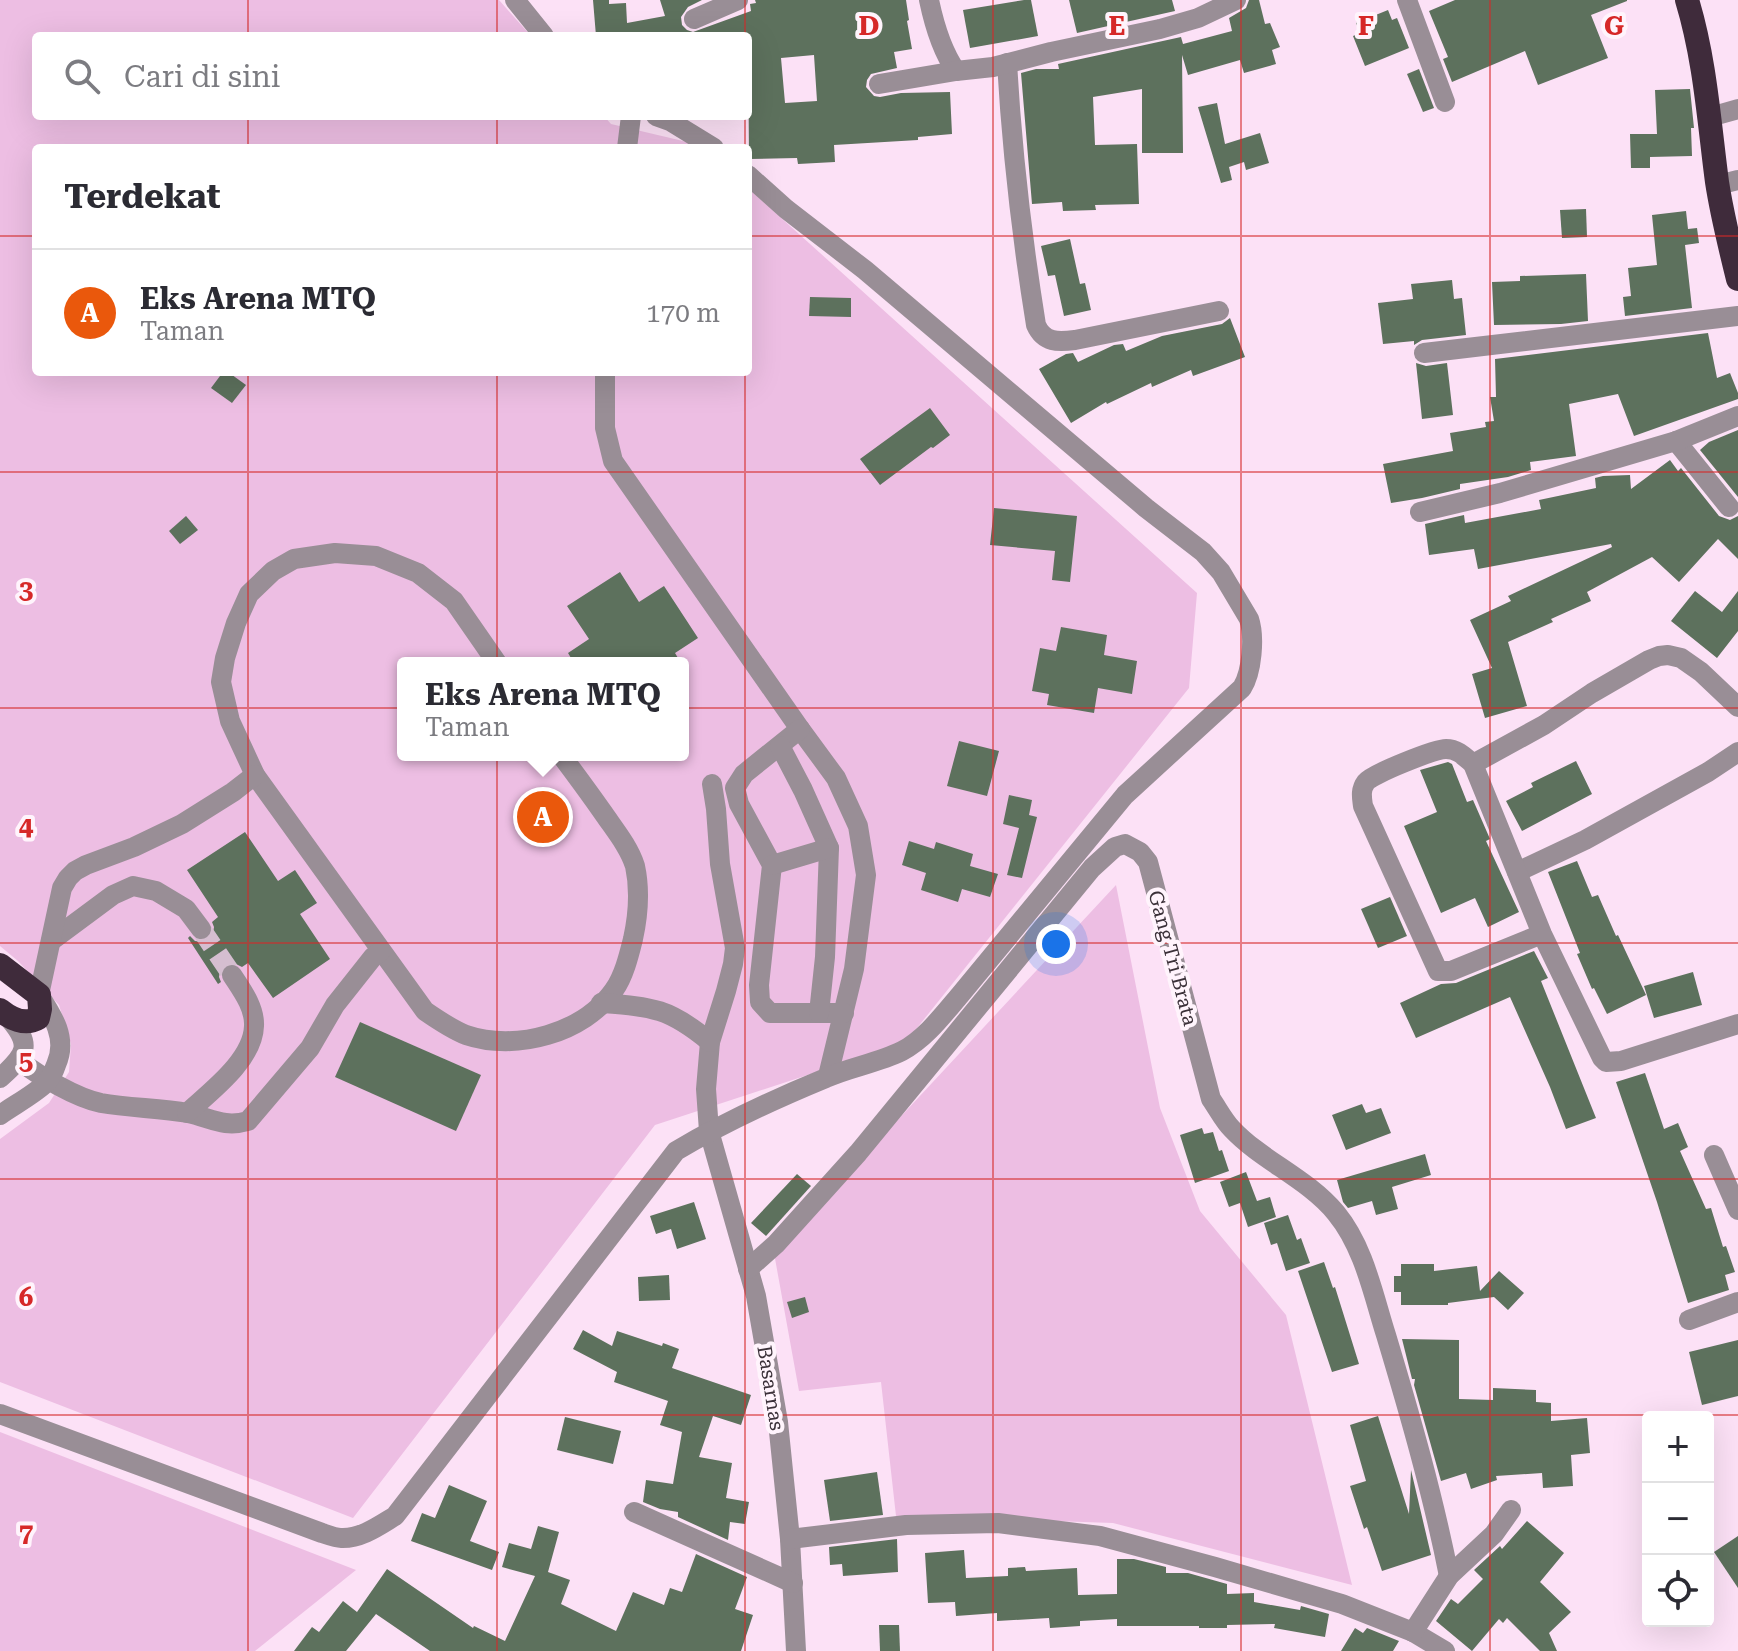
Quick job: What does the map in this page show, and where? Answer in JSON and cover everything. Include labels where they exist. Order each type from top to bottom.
[{"type":"highway","points":[[1687,0],[1694,23],[1710,117],[1728,183],[1738,279]]},
{"type":"highway","points":[[0,965],[39,995],[38,1018],[32,1022],[21,1021],[4,1013]]},
{"type":"street","points":[[515,0],[541,32]]},
{"type":"street","points":[[694,19],[738,0]]},
{"type":"street","points":[[929,0],[948,58],[956,71]]},
{"type":"street","points":[[879,84],[993,67],[1160,29],[1198,18],[1236,0]]},
{"type":"street","points":[[1407,0],[1445,102]]},
{"type":"street","points":[[1007,63],[1023,247],[1040,334],[1060,342],[1219,311]]},
{"type":"street","points":[[1710,117],[1738,109]]},
{"type":"street","points":[[628,144],[630,120]]},
{"type":"street","points":[[667,120],[707,144]]},
{"type":"street","points":[[0,1414],[322,1533],[342,1538],[361,1534],[395,1516],[676,1151],[709,1131],[828,1076],[902,1050],[936,1022],[1125,795],[1247,680],[1252,627],[1221,572],[1203,552],[1146,508],[752,179]]},
{"type":"street","points":[[1424,353],[1738,316]]},
{"type":"street","points":[[605,376],[605,428],[613,461],[836,778],[858,826],[866,875],[854,969],[828,1076]]},
{"type":"street","points":[[1420,512],[1500,493],[1676,441],[1738,416]]},
{"type":"street","points":[[1676,441],[1729,507]]},
{"type":"street","points":[[493,657],[454,601],[418,573],[376,556],[335,553],[294,559],[273,571],[249,594],[236,623],[221,682],[230,721],[255,775],[425,1011],[467,1035],[495,1041],[524,1040],[576,1024],[595,1011],[615,989],[630,954],[637,921],[634,866],[622,839],[565,761]]},
{"type":"street","points":[[1473,764],[1659,656],[1681,658],[1701,672],[1738,707]]},
{"type":"street","points":[[800,729],[744,774],[735,788],[739,804],[772,865],[759,985],[760,1002],[770,1013],[844,1013]]},
{"type":"street","points":[[780,746],[829,848],[825,957],[819,1013]]},
{"type":"street","points":[[1542,934],[1451,971],[1438,971],[1363,806],[1361,792],[1366,782],[1376,774],[1431,752],[1447,749],[1459,752],[1473,764],[1542,934],[1606,1062],[1621,1061],[1738,1024]]},
{"type":"street","points":[[1517,872],[1585,840],[1738,752]]},
{"type":"street","points":[[0,1115],[48,1081],[59,1058],[61,1046],[54,1017],[39,995],[62,888],[68,878],[75,871],[182,824],[255,775]]},
{"type":"street","name":"Basarnas","points":[[712,784],[720,864],[735,948],[710,1042],[706,1089],[709,1131],[756,1296],[778,1422],[790,1539],[796,1651]]},
{"type":"street","name":"Gang Tri Brata","points":[[748,1269],[776,1244],[858,1153],[1092,868],[1115,847],[1125,844],[1140,852],[1148,862],[1211,1099],[1231,1129],[1294,1175],[1334,1211],[1356,1242],[1402,1389],[1437,1516],[1449,1576]]},
{"type":"street","points":[[772,865],[829,848]]},
{"type":"street","points":[[51,941],[113,895],[133,886],[156,891],[186,909],[201,929]]},
{"type":"street","points":[[19,1061],[48,1081],[98,1103],[187,1113],[221,1123],[248,1121],[310,1048],[335,1005],[381,951]]},
{"type":"street","points":[[187,1113],[246,1054],[254,1025],[247,998],[232,975]]},
{"type":"street","points":[[601,1003],[644,1006],[665,1012],[688,1023],[710,1042]]},
{"type":"street","points":[[0,1078],[19,1061],[23,1053],[23,1035],[4,1013]]},
{"type":"street","points":[[1714,1155],[1738,1210]]},
{"type":"street","points":[[1689,1320],[1738,1302]]},
{"type":"street","points":[[1413,1632],[1449,1576],[1494,1534],[1511,1510]]},
{"type":"street","points":[[634,1512],[793,1583]]},
{"type":"street","points":[[790,1539],[906,1525],[998,1523],[1100,1536],[1342,1604],[1413,1632],[1445,1651]]},
{"type":"shaded area","points":[[0,0],[499,0],[527,32],[32,32],[32,120],[608,120],[611,124],[696,144],[32,144],[32,376],[752,376],[752,192],[1197,593],[1189,688],[905,1043],[655,1125],[353,1518],[0,1382],[0,1139],[49,1103],[69,1072],[71,1044],[59,1005],[0,946]]},
{"type":"shaded area","points":[[1116,885],[1160,1108],[1200,1211],[1286,1315],[1352,1585],[1113,1523],[896,1516],[881,1382],[799,1391],[774,1253]]},
{"type":"shaded area","points":[[0,1432],[356,1570],[255,1651],[0,1651]]},
{"type":"building","points":[[593,0],[609,0],[609,4],[626,3],[627,23],[665,16],[660,0],[702,0],[688,7],[681,17],[682,25],[693,32],[596,32]]},
{"type":"building","points":[[755,0],[906,0],[912,49],[894,52],[897,68],[871,74],[866,87],[874,96],[880,97],[901,93],[950,92],[952,134],[918,137],[918,140],[834,145],[835,162],[798,164],[797,158],[752,159],[752,144],[749,144],[749,120],[752,120],[752,32],[693,32],[751,11],[750,4],[756,3]],"holes":[[[814,55],[817,101],[785,103],[781,58]]]},
{"type":"building","points":[[1031,0],[1038,36],[970,48],[963,10]]},
{"type":"building","points":[[1069,0],[1172,0],[1175,11],[1077,33]]},
{"type":"building","points":[[1249,0],[1259,0],[1265,24],[1270,23],[1280,47],[1272,50],[1276,64],[1244,73],[1240,60],[1188,75],[1182,55],[1183,153],[1142,153],[1142,89],[1093,97],[1095,145],[1137,144],[1139,204],[1095,205],[1096,210],[1063,211],[1062,202],[1032,204],[1021,73],[1036,69],[1059,69],[1058,64],[1181,37],[1183,44],[1232,31],[1229,18],[1246,8]]},
{"type":"building","points":[[1455,0],[1627,1],[1591,15],[1608,58],[1538,85],[1525,51],[1452,82],[1443,59],[1448,57],[1429,11]]},
{"type":"building","points":[[1388,10],[1392,20],[1397,18],[1409,48],[1365,66],[1353,36],[1360,33],[1356,23]]},
{"type":"building","points":[[1419,69],[1434,108],[1423,112],[1407,74]]},
{"type":"building","points":[[1690,89],[1694,128],[1691,128],[1692,156],[1650,157],[1650,168],[1631,168],[1630,134],[1657,134],[1655,90]]},
{"type":"building","points":[[1217,103],[1225,144],[1260,133],[1269,163],[1246,170],[1244,162],[1229,167],[1232,180],[1221,183],[1198,107]]},
{"type":"building","points":[[1586,209],[1587,237],[1562,238],[1560,210]]},
{"type":"building","points":[[1686,211],[1688,229],[1697,228],[1699,243],[1685,245],[1692,308],[1625,316],[1623,297],[1631,296],[1628,268],[1657,265],[1652,215]]},
{"type":"building","points":[[1070,239],[1080,284],[1085,283],[1091,310],[1064,316],[1055,275],[1048,276],[1041,246]]},
{"type":"building","points":[[1586,274],[1588,321],[1494,325],[1492,282],[1520,281],[1520,276]]},
{"type":"building","points":[[1452,280],[1454,299],[1462,298],[1466,335],[1422,340],[1414,345],[1414,341],[1383,344],[1378,303],[1413,299],[1411,284]]},
{"type":"building","points":[[810,297],[851,298],[851,317],[809,316]]},
{"type":"building","points":[[1230,318],[1245,357],[1193,376],[1191,370],[1152,387],[1151,383],[1106,402],[1071,423],[1039,369],[1066,354],[1073,353],[1078,362],[1114,345],[1123,344],[1126,351],[1162,336],[1222,324]]},
{"type":"building","points":[[1708,333],[1717,378],[1730,373],[1738,399],[1634,436],[1618,394],[1569,404],[1576,456],[1530,462],[1531,470],[1508,477],[1460,484],[1460,489],[1391,503],[1383,464],[1453,451],[1450,433],[1486,427],[1485,422],[1494,421],[1490,397],[1496,397],[1495,359]]},
{"type":"building","points":[[1416,363],[1426,366],[1447,363],[1453,415],[1422,419]]},
{"type":"building","points":[[220,376],[234,376],[246,385],[232,403],[211,388]]},
{"type":"building","points":[[930,408],[950,435],[880,485],[860,459]]},
{"type":"building","points":[[1738,430],[1738,497],[1700,450],[1709,442]]},
{"type":"building","points":[[1670,460],[1678,471],[1681,468],[1719,516],[1730,520],[1738,516],[1738,559],[1718,539],[1679,582],[1652,557],[1587,592],[1591,601],[1508,642],[1527,706],[1485,718],[1472,674],[1492,668],[1470,620],[1511,601],[1508,596],[1612,547],[1611,544],[1478,569],[1474,549],[1429,555],[1425,524],[1464,515],[1465,523],[1541,509],[1539,500],[1596,488],[1595,478],[1603,476],[1630,475],[1631,489]]},
{"type":"building","points":[[994,508],[1077,516],[1070,582],[1052,580],[1055,551],[990,545]]},
{"type":"building","points":[[186,516],[198,530],[180,544],[169,531]]},
{"type":"building","points":[[620,572],[639,602],[664,586],[698,638],[675,653],[677,657],[570,657],[568,653],[589,639],[567,606]]},
{"type":"building","points":[[1695,591],[1722,612],[1738,591],[1738,631],[1717,658],[1671,621]]},
{"type":"building","points":[[1061,627],[1107,635],[1104,655],[1137,661],[1132,694],[1098,688],[1094,713],[1047,705],[1049,694],[1032,691],[1040,648],[1056,651]]},
{"type":"building","points":[[959,741],[999,751],[987,796],[947,786]]},
{"type":"building","points":[[1576,761],[1592,794],[1522,831],[1506,801],[1533,787],[1531,783]]},
{"type":"building","points":[[1448,762],[1452,764],[1467,802],[1473,800],[1490,839],[1486,841],[1519,912],[1488,927],[1475,898],[1441,913],[1404,826],[1437,812],[1420,770]]},
{"type":"building","points":[[1009,795],[1032,800],[1029,815],[1037,817],[1022,878],[1007,875],[1019,828],[1003,824]]},
{"type":"building","points":[[245,832],[278,881],[295,870],[317,903],[300,914],[330,959],[273,998],[248,963],[242,967],[232,962],[224,965],[218,984],[188,938],[190,936],[202,942],[208,940],[213,933],[212,922],[218,917],[187,870]]},
{"type":"building","points":[[909,841],[934,849],[936,842],[973,854],[970,866],[998,874],[990,897],[962,889],[958,902],[921,890],[926,873],[902,865]]},
{"type":"building","points":[[1577,861],[1592,897],[1598,895],[1646,995],[1607,1014],[1577,954],[1580,953],[1548,872]]},
{"type":"building","points":[[1390,897],[1407,936],[1378,948],[1361,909]]},
{"type":"building","points":[[1534,951],[1548,978],[1541,981],[1596,1118],[1566,1129],[1510,997],[1416,1038],[1400,1003],[1441,984],[1456,983]]},
{"type":"building","points":[[1693,972],[1702,1005],[1654,1018],[1644,986]]},
{"type":"building","points":[[360,1022],[481,1075],[456,1131],[335,1077]]},
{"type":"building","points":[[1645,1073],[1664,1129],[1678,1123],[1688,1147],[1680,1151],[1706,1209],[1711,1208],[1723,1247],[1726,1246],[1735,1272],[1725,1275],[1729,1290],[1688,1303],[1616,1082]]},
{"type":"building","points":[[1362,1104],[1366,1113],[1381,1108],[1391,1133],[1346,1150],[1332,1115]]},
{"type":"building","points":[[1202,1128],[1204,1134],[1213,1132],[1229,1171],[1195,1183],[1180,1135]]},
{"type":"building","points":[[1425,1154],[1431,1175],[1392,1187],[1398,1209],[1376,1215],[1372,1201],[1348,1208],[1343,1202],[1337,1180]]},
{"type":"building","points":[[1246,1172],[1257,1201],[1270,1197],[1276,1217],[1248,1227],[1240,1203],[1229,1207],[1220,1182]]},
{"type":"building","points":[[797,1174],[811,1186],[766,1236],[751,1223]]},
{"type":"building","points":[[694,1202],[706,1239],[677,1249],[671,1229],[656,1234],[650,1216]]},
{"type":"building","points":[[1288,1215],[1310,1263],[1286,1271],[1277,1243],[1271,1245],[1264,1223]]},
{"type":"building","points":[[1324,1262],[1359,1364],[1332,1372],[1298,1271]]},
{"type":"building","points":[[1401,1264],[1434,1264],[1434,1271],[1477,1266],[1480,1291],[1499,1271],[1524,1293],[1508,1310],[1494,1297],[1448,1305],[1401,1305],[1401,1292],[1394,1292],[1394,1276],[1401,1276]]},
{"type":"building","points":[[669,1275],[670,1300],[639,1301],[638,1277]]},
{"type":"building","points":[[805,1297],[809,1312],[792,1318],[787,1302]]},
{"type":"building","points":[[583,1330],[612,1346],[617,1331],[679,1349],[672,1368],[751,1395],[741,1425],[713,1416],[699,1457],[732,1463],[726,1498],[749,1502],[745,1524],[730,1522],[728,1540],[678,1517],[678,1512],[643,1502],[646,1480],[673,1484],[682,1432],[660,1425],[668,1401],[614,1382],[617,1372],[573,1349]]},
{"type":"building","points":[[1402,1339],[1459,1340],[1459,1399],[1493,1400],[1493,1388],[1536,1390],[1536,1402],[1551,1403],[1551,1421],[1587,1418],[1590,1453],[1571,1455],[1573,1486],[1543,1488],[1542,1473],[1496,1476],[1497,1480],[1471,1489],[1466,1473],[1441,1481]]},
{"type":"building","points":[[1738,1340],[1738,1396],[1702,1405],[1689,1352]]},
{"type":"building","points":[[1378,1416],[1409,1514],[1411,1470],[1431,1555],[1382,1571],[1350,1486],[1366,1481],[1350,1425]]},
{"type":"building","points":[[565,1417],[621,1431],[613,1464],[557,1450]]},
{"type":"building","points":[[877,1472],[883,1515],[830,1521],[824,1480]]},
{"type":"building","points":[[449,1485],[487,1501],[470,1541],[499,1552],[492,1570],[411,1541],[422,1513],[435,1518]]},
{"type":"building","points":[[1527,1521],[1564,1553],[1540,1582],[1571,1612],[1549,1633],[1557,1651],[1540,1651],[1507,1618],[1503,1623],[1499,1619],[1472,1651],[1436,1621],[1451,1599],[1458,1604],[1483,1579],[1474,1570],[1500,1546],[1502,1549]]},
{"type":"building","points":[[538,1526],[559,1532],[548,1572],[570,1580],[561,1604],[616,1631],[633,1592],[664,1605],[670,1588],[682,1592],[696,1554],[747,1577],[735,1609],[753,1615],[741,1651],[430,1651],[376,1614],[346,1651],[294,1651],[312,1627],[319,1632],[343,1601],[357,1612],[387,1569],[473,1628],[505,1641],[535,1576],[502,1567],[509,1543],[531,1549]]},
{"type":"building","points":[[1738,1536],[1738,1588],[1714,1552]]},
{"type":"building","points":[[897,1539],[898,1572],[843,1576],[842,1564],[830,1565],[829,1547]]},
{"type":"building","points":[[964,1550],[966,1578],[1008,1576],[1008,1568],[1025,1567],[1026,1571],[1077,1568],[1078,1595],[1117,1594],[1117,1559],[1134,1559],[1166,1567],[1166,1573],[1188,1573],[1227,1584],[1227,1594],[1254,1593],[1254,1602],[1300,1610],[1301,1606],[1329,1614],[1325,1637],[1274,1628],[1275,1624],[1227,1625],[1227,1628],[1117,1626],[1117,1619],[1080,1621],[1080,1626],[1050,1628],[1049,1618],[997,1621],[997,1613],[956,1616],[955,1602],[928,1603],[925,1553]]},
{"type":"building","points":[[879,1625],[899,1625],[900,1651],[880,1651]]},
{"type":"building","points":[[1355,1628],[1363,1633],[1367,1628],[1399,1641],[1393,1651],[1341,1651]]},
{"type":"tunnel","points":[[201,929],[232,975]]},
{"type":"place","name":"Eks Arena MTQ","points":[[543,817]]}]
